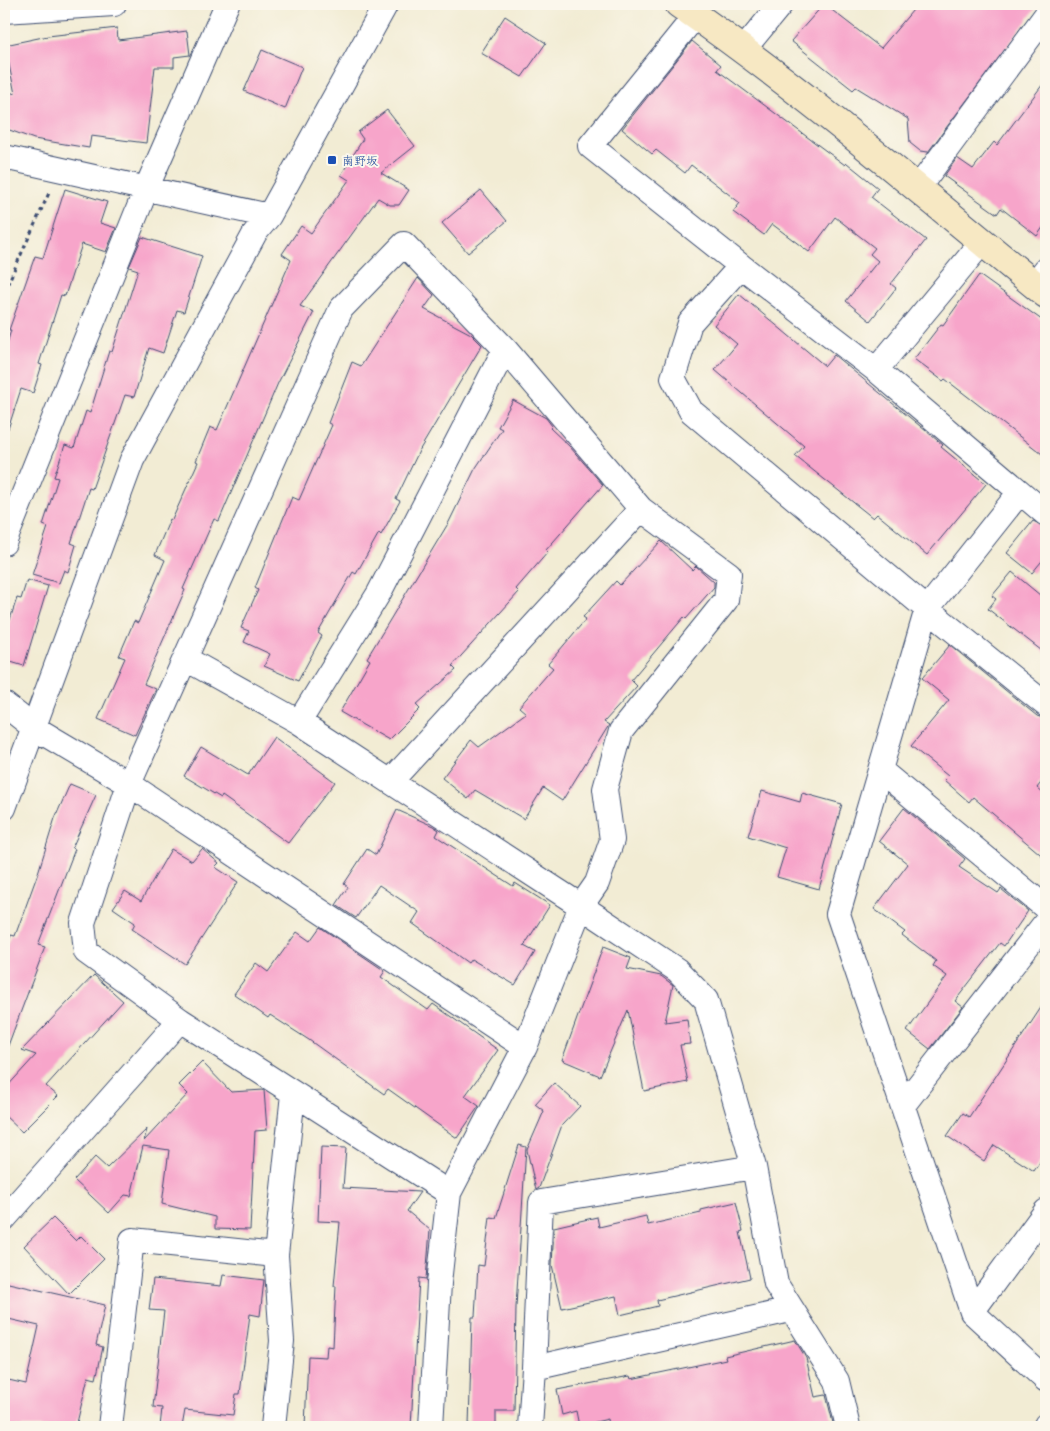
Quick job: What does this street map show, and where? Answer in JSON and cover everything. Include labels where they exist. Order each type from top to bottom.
[{"type":"street","points":[[4,11],[114,4]]},
{"type":"street","points":[[4,543],[147,188],[226,4]]},
{"type":"street","points":[[4,808],[132,460],[255,233],[269,216],[386,4]]},
{"type":"street","points":[[744,49],[781,4]]},
{"type":"street","points":[[1042,283],[983,241],[744,49],[688,10],[590,146],[876,370],[1046,514]]},
{"type":"street","points":[[918,188],[1046,15]]},
{"type":"street","points":[[4,157],[269,216]]},
{"type":"street","points":[[876,370],[983,241]]},
{"type":"street","points":[[431,1427],[439,1283],[449,1193],[525,1047],[581,906],[597,883],[612,840],[605,789],[622,731],[726,600],[728,574],[641,509],[505,349],[404,244],[341,309],[129,784],[83,923],[86,952],[180,1020],[292,1094],[449,1193]]},
{"type":"street","points":[[741,266],[690,323],[673,378],[691,411],[927,609],[1046,704]]},
{"type":"street","points":[[299,722],[380,593],[505,349]]},
{"type":"street","points":[[1020,492],[927,609],[838,914],[904,1104],[972,1312],[1046,1380]]},
{"type":"street","points":[[391,781],[641,509]]},
{"type":"street","points":[[186,659],[299,722],[391,781],[677,970],[706,1000],[754,1167],[776,1284],[790,1310],[837,1381],[848,1427]]},
{"type":"street","points":[[4,704],[33,726],[129,784],[525,1047]]},
{"type":"street","points":[[880,770],[1046,908]]},
{"type":"street","points":[[904,1104],[1046,922]]},
{"type":"street","points":[[4,1219],[180,1020]]},
{"type":"street","points":[[273,1427],[282,1341],[276,1255],[292,1094]]},
{"type":"street","points":[[530,1427],[541,1202],[754,1167]]},
{"type":"street","points":[[972,1312],[1046,1211]]},
{"type":"street","points":[[110,1427],[132,1240],[276,1255]]},
{"type":"street","points":[[534,1368],[790,1310]]},
{"type":"path","points":[[4,292],[60,169]]},
{"type":"building","points":[[824,4],[881,48],[918,4],[1039,4],[928,152],[920,151],[910,143],[908,119],[856,87],[853,90],[791,41]]},
{"type":"building","points":[[505,16],[546,43],[522,77],[481,53]]},
{"type":"building","points":[[117,28],[118,40],[187,31],[190,55],[174,57],[174,67],[155,67],[146,143],[91,136],[89,148],[34,139],[4,128],[4,90],[15,94],[5,45],[48,36]]},
{"type":"building","points":[[692,41],[721,65],[717,70],[845,165],[847,163],[878,188],[871,197],[926,240],[891,284],[896,288],[870,321],[846,301],[878,261],[870,254],[875,248],[835,217],[809,252],[772,224],[764,235],[733,212],[740,203],[691,165],[685,173],[656,150],[652,154],[622,129]]},
{"type":"building","points":[[262,50],[302,67],[285,109],[244,91]]},
{"type":"building","points":[[1046,80],[1046,223],[1037,236],[1001,208],[997,214],[944,176],[957,158],[973,169],[994,142],[997,145]]},
{"type":"building","points":[[387,110],[415,146],[381,173],[409,190],[399,205],[390,205],[378,198],[300,306],[314,312],[278,383],[219,521],[214,519],[183,589],[185,590],[144,684],[156,689],[135,735],[98,719],[125,658],[119,656],[134,621],[138,623],[165,560],[155,555],[170,519],[172,520],[198,462],[196,461],[210,427],[217,430],[291,260],[282,254],[301,226],[311,233],[349,180],[341,175],[363,139],[358,132]]},
{"type":"building","points":[[65,189],[107,202],[100,223],[116,228],[106,252],[82,244],[65,296],[61,295],[39,364],[42,365],[33,393],[21,389],[8,429],[4,428],[4,354],[11,330],[9,330],[35,256],[43,258]]},
{"type":"building","points":[[481,190],[507,221],[468,253],[442,223]]},
{"type":"building","points":[[142,237],[202,256],[184,312],[177,310],[163,353],[149,348],[134,397],[125,395],[92,489],[89,488],[71,543],[76,545],[68,572],[64,570],[59,583],[32,575],[48,527],[43,525],[58,478],[54,477],[65,445],[74,448],[86,411],[90,413],[109,351],[112,352],[138,270],[129,267]]},
{"type":"building","points":[[979,275],[1046,323],[1046,457],[945,379],[943,381],[914,359],[941,324],[943,325]]},
{"type":"building","points":[[418,278],[434,295],[424,309],[471,334],[482,345],[419,451],[396,499],[400,501],[381,535],[379,533],[356,574],[353,572],[318,633],[322,636],[298,681],[264,666],[270,654],[244,642],[249,631],[241,628],[258,590],[255,588],[292,497],[299,500],[332,425],[328,423],[352,362],[361,366]]},
{"type":"building","points":[[739,294],[825,366],[834,355],[943,445],[941,447],[986,484],[927,555],[877,514],[873,518],[795,456],[804,446],[715,370],[737,344],[714,325]]},
{"type":"building","points":[[513,400],[546,418],[552,426],[550,428],[570,447],[603,485],[546,550],[548,552],[516,589],[519,592],[452,666],[456,670],[416,705],[420,709],[389,740],[340,712],[370,660],[367,658],[449,522],[475,469],[502,429],[498,427]]},
{"type":"building","points":[[1033,521],[1046,527],[1046,556],[1032,573],[1007,553]]},
{"type":"building","points":[[661,541],[692,570],[696,566],[714,582],[714,587],[686,619],[684,617],[631,680],[637,686],[604,722],[609,725],[562,801],[543,788],[524,819],[475,790],[468,799],[442,778],[471,740],[479,747],[526,713],[519,707],[553,668],[548,664],[586,619],[583,617],[616,581],[620,585]]},
{"type":"building","points":[[1012,572],[1046,600],[1046,654],[988,609],[996,599],[992,596]]},
{"type":"building","points":[[27,580],[48,586],[24,666],[4,660],[4,638],[17,598],[21,599]]},
{"type":"building","points":[[950,645],[1037,716],[1046,719],[1046,776],[1037,788],[1046,796],[1046,859],[973,797],[969,802],[944,780],[948,776],[911,746],[949,700],[922,678]]},
{"type":"building","points":[[274,737],[335,782],[288,843],[222,796],[221,798],[184,776],[201,747],[248,775]]},
{"type":"building","points":[[70,784],[96,795],[72,848],[75,849],[38,945],[45,947],[6,1051],[4,1050],[4,953],[11,935],[15,936],[38,873],[55,818]]},
{"type":"building","points":[[762,791],[800,802],[802,793],[842,804],[819,889],[777,877],[786,848],[748,836]]},
{"type":"building","points":[[904,808],[965,859],[959,867],[998,893],[1001,889],[1028,911],[1004,946],[1000,943],[955,1001],[963,1007],[930,1049],[907,1031],[947,976],[933,966],[936,961],[902,935],[905,932],[874,909],[908,864],[879,841]]},
{"type":"building","points":[[397,810],[433,826],[439,830],[436,836],[513,886],[515,883],[550,905],[524,946],[535,952],[515,985],[471,959],[468,963],[412,923],[419,912],[379,885],[356,918],[336,905],[348,887],[344,884],[367,849],[376,855]]},
{"type":"building","points":[[171,849],[192,861],[202,849],[219,863],[215,867],[238,882],[185,964],[132,929],[135,923],[113,908],[125,891],[141,901]]},
{"type":"building","points":[[320,927],[385,971],[381,977],[428,1010],[433,1004],[498,1050],[465,1096],[479,1106],[457,1138],[388,1089],[384,1094],[309,1040],[270,1015],[268,1018],[234,994],[256,963],[268,972],[297,932],[310,941]]},
{"type":"building","points":[[603,947],[631,958],[627,969],[661,976],[673,985],[665,1022],[687,1019],[690,1044],[680,1045],[688,1082],[644,1091],[628,1010],[600,1076],[562,1060]]},
{"type":"building","points":[[94,975],[123,1001],[46,1086],[58,1096],[22,1132],[4,1115],[4,1090],[36,1055],[22,1050]]},
{"type":"building","points":[[1046,1000],[1046,1153],[1034,1171],[994,1145],[984,1161],[947,1136],[963,1113],[969,1117]]},
{"type":"building","points":[[202,1062],[231,1092],[264,1090],[267,1130],[255,1131],[250,1230],[215,1229],[215,1217],[162,1204],[169,1150],[143,1146],[131,1196],[125,1195],[109,1213],[74,1180],[95,1157],[107,1168],[147,1129],[144,1141],[188,1094],[179,1085]]},
{"type":"building","points":[[554,1083],[580,1106],[562,1125],[539,1188],[536,1190],[527,1150],[544,1111],[535,1104]]},
{"type":"building","points":[[519,1145],[526,1147],[516,1307],[514,1411],[496,1411],[496,1427],[469,1427],[472,1317],[475,1317],[478,1265],[484,1266],[490,1217],[496,1218]]},
{"type":"building","points":[[321,1147],[346,1148],[343,1188],[420,1192],[407,1211],[430,1230],[426,1279],[419,1278],[411,1427],[346,1424],[346,1427],[305,1427],[308,1356],[326,1357],[327,1346],[333,1347],[336,1286],[334,1286],[340,1222],[318,1221]]},
{"type":"building","points":[[736,1202],[743,1231],[740,1232],[750,1278],[657,1300],[658,1306],[620,1315],[616,1296],[562,1308],[552,1265],[554,1227],[597,1217],[599,1227],[646,1216],[648,1225],[701,1213],[701,1210]]},
{"type":"building","points":[[53,1218],[76,1241],[81,1236],[104,1259],[69,1294],[24,1246]]},
{"type":"building","points":[[223,1275],[264,1280],[260,1316],[250,1314],[240,1394],[236,1394],[233,1415],[185,1410],[182,1427],[160,1427],[162,1408],[153,1407],[164,1311],[149,1310],[153,1279],[221,1286]]},
{"type":"building","points":[[4,1282],[105,1305],[96,1345],[103,1347],[96,1379],[88,1377],[76,1427],[4,1427],[4,1379],[26,1384],[39,1326],[4,1318]]},
{"type":"building","points":[[795,1340],[806,1358],[815,1397],[826,1395],[834,1427],[609,1427],[608,1419],[579,1426],[576,1411],[562,1415],[557,1390],[630,1376],[631,1379],[726,1359],[725,1356]]},
{"type":"place","name":"南野坂","points":[[332,160]]}]
